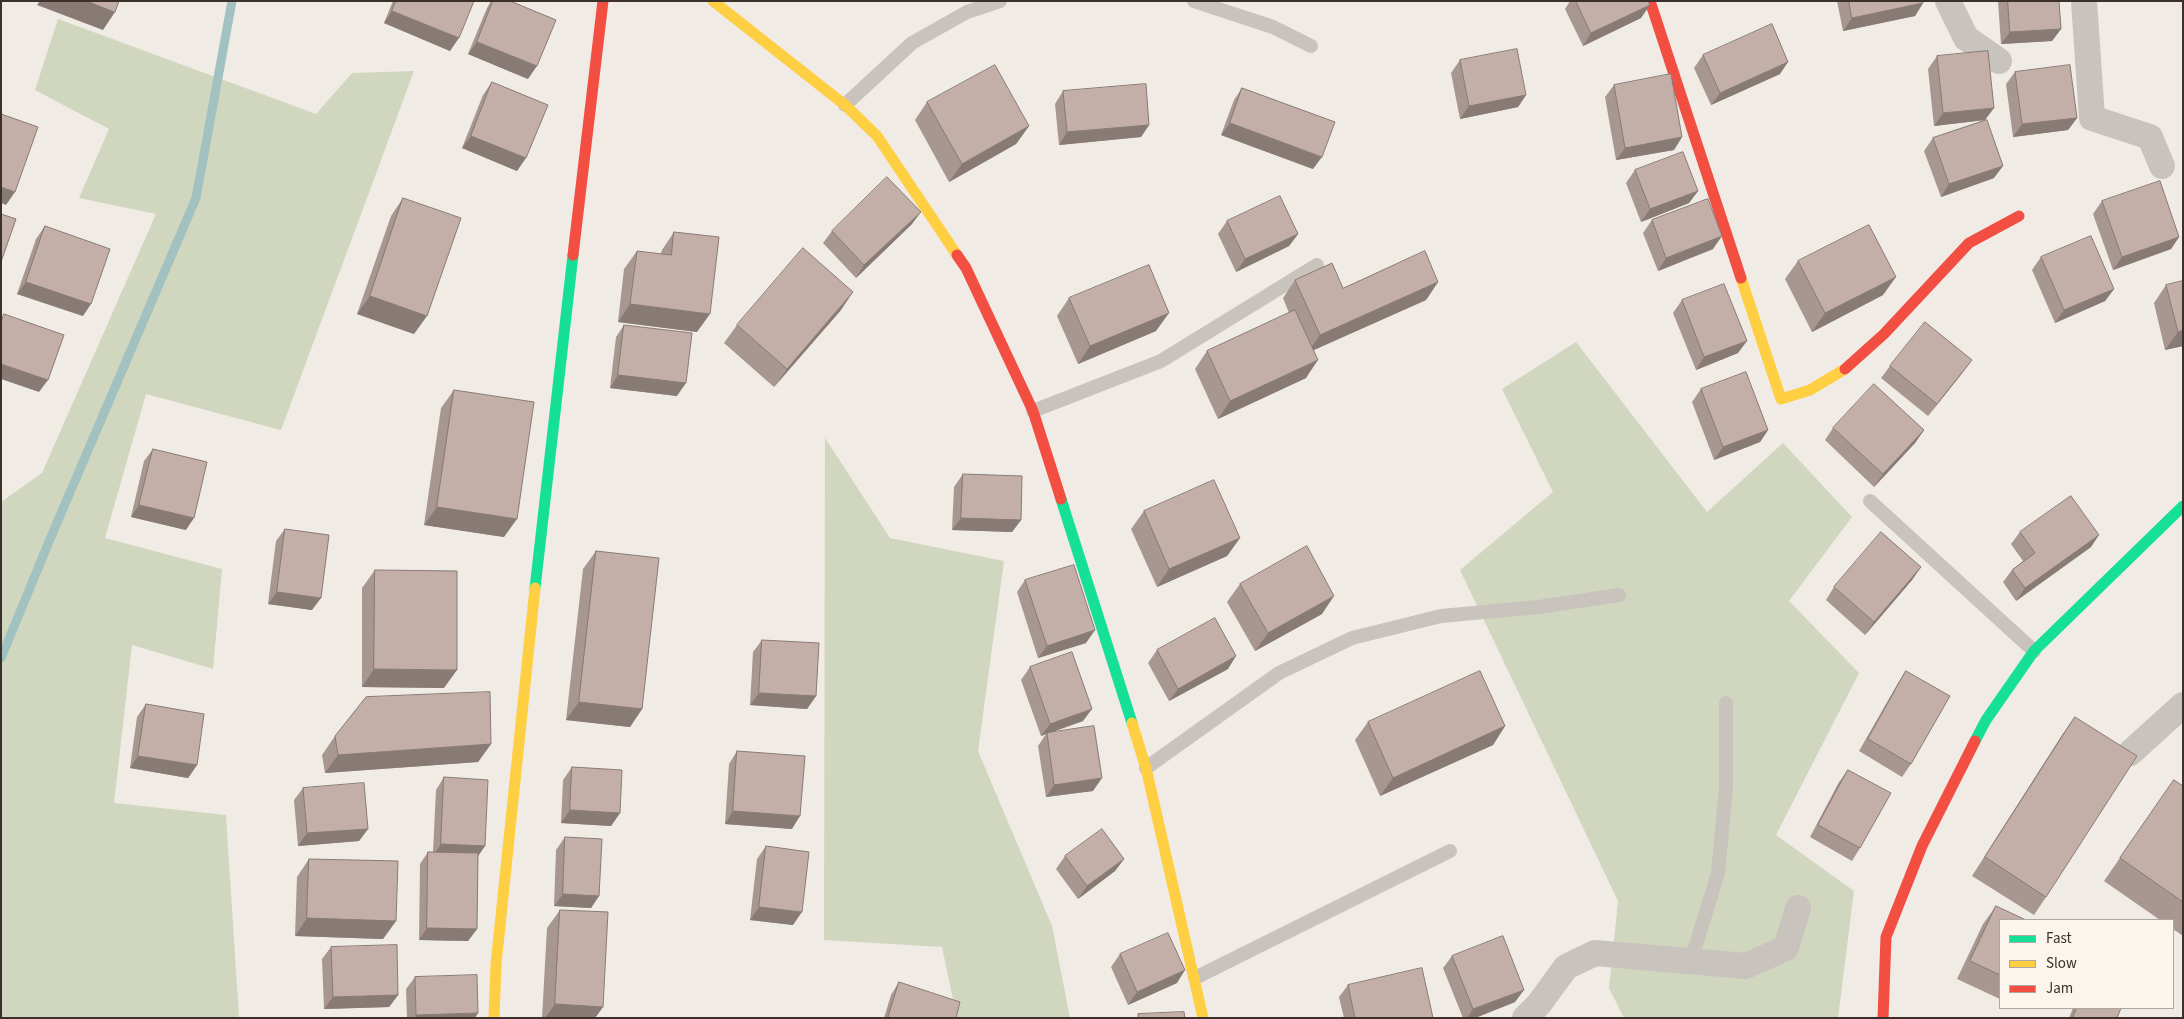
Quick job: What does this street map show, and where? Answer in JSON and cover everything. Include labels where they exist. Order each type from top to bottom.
[{"type":"street","points":[[494,1018],[496,964],[544,504],[603,1]]},
{"type":"street","points":[[713,1],[845,105],[876,136],[966,268],[1033,411],[1146,768],[1203,1018]]},
{"type":"street","points":[[1650,1],[1781,399],[1803,394],[1851,365],[1896,321],[1970,242],[2019,216]]},
{"type":"street","points":[[1948,1],[1966,38],[1998,61]]},
{"type":"street","points":[[2084,1],[2092,118],[2150,137],[2162,166]]},
{"type":"street","points":[[1883,1018],[1886,937],[1922,846],[1986,720],[2034,651],[2183,506]]},
{"type":"street","points":[[2130,753],[2183,705]]},
{"type":"street","points":[[1525,1018],[1539,1004],[1566,967],[1595,953],[1746,966],[1786,948],[1798,908]]},
{"type":"lane","points":[[845,105],[912,43],[967,12],[1000,1]]},
{"type":"lane","points":[[1194,1],[1273,27],[1311,46]]},
{"type":"lane","points":[[1033,411],[1160,361],[1317,265]]},
{"type":"lane","points":[[1870,501],[2034,651]]},
{"type":"lane","points":[[1146,768],[1279,673],[1352,638],[1441,616],[1539,607],[1620,595]]},
{"type":"lane","points":[[1691,961],[1718,873],[1726,788],[1726,703]]},
{"type":"lane","points":[[1195,978],[1450,851]]},
{"type":"green space","points":[[58,19],[316,114],[352,73],[414,71],[281,430],[146,394],[105,538],[222,569],[213,669],[132,645],[114,803],[226,815],[239,1018],[1,1018],[1,502],[42,473],[156,214],[79,198],[109,129],[35,90]]},
{"type":"green space","points":[[1576,342],[1707,512],[1783,443],[1852,517],[1789,601],[1859,673],[1776,835],[1854,891],[1838,1018],[1624,1018],[1609,988],[1618,901],[1460,570],[1553,492],[1502,389]]},
{"type":"green space","points":[[825,438],[890,538],[1004,561],[978,751],[1052,926],[1070,1018],[957,1018],[942,947],[824,940]]},
{"type":"building","points":[[87,1],[119,1],[115,12]]},
{"type":"building","points":[[396,1],[474,1],[459,38],[392,11]]},
{"type":"building","points":[[493,1],[510,1],[556,20],[537,66],[477,42]]},
{"type":"building","points":[[1576,1],[1648,1],[1650,5],[1591,33]]},
{"type":"building","points":[[1849,1],[1923,1],[1923,3],[1852,18]]},
{"type":"building","points":[[2008,1],[2059,1],[2061,29],[2010,32]]},
{"type":"building","points":[[1772,24],[1788,62],[1720,93],[1703,55]]},
{"type":"building","points":[[1517,49],[1526,95],[1469,106],[1460,60]]},
{"type":"building","points":[[1988,51],[1994,108],[1943,113],[1937,56]]},
{"type":"building","points":[[995,65],[1029,126],[962,164],[927,102]]},
{"type":"building","points":[[2070,65],[2077,118],[2022,124],[2015,72]]},
{"type":"building","points":[[1671,74],[1682,137],[1625,148],[1614,85]]},
{"type":"building","points":[[492,82],[548,105],[526,158],[471,136]]},
{"type":"building","points":[[1146,84],[1149,125],[1067,132],[1063,91]]},
{"type":"building","points":[[1242,88],[1335,122],[1322,157],[1230,123]]},
{"type":"building","points":[[1,114],[38,127],[15,192],[1,187]]},
{"type":"building","points":[[1987,120],[2003,166],[1949,184],[1933,138]]},
{"type":"building","points":[[1683,152],[1698,191],[1650,209],[1635,170]]},
{"type":"building","points":[[887,177],[921,212],[864,265],[832,231]]},
{"type":"building","points":[[2160,181],[2179,237],[2122,257],[2102,201]]},
{"type":"building","points":[[1280,196],[1298,234],[1245,259],[1227,221]]},
{"type":"building","points":[[403,198],[461,218],[427,316],[370,296]]},
{"type":"building","points":[[1708,199],[1722,236],[1666,258],[1652,220]]},
{"type":"building","points":[[1,214],[16,219],[1,262]]},
{"type":"building","points":[[1869,225],[1896,277],[1825,313],[1798,261]]},
{"type":"building","points":[[45,226],[110,249],[91,304],[26,282]]},
{"type":"building","points":[[674,232],[719,237],[710,314],[630,304],[637,251],[671,255]]},
{"type":"building","points":[[2091,236],[2114,289],[2064,310],[2041,257]]},
{"type":"building","points":[[803,248],[853,292],[787,369],[737,325]]},
{"type":"building","points":[[1425,251],[1438,282],[1320,335],[1295,280],[1332,263],[1343,288]]},
{"type":"building","points":[[1149,265],[1169,313],[1090,346],[1069,298]]},
{"type":"building","points":[[2183,281],[2183,330],[2178,332],[2166,285]]},
{"type":"building","points":[[1724,284],[1747,341],[1704,357],[1682,300]]},
{"type":"building","points":[[1295,310],[1318,360],[1230,401],[1207,351]]},
{"type":"building","points":[[4,314],[64,335],[48,380],[1,364],[1,323]]},
{"type":"building","points":[[1925,322],[1972,360],[1937,404],[1890,366]]},
{"type":"building","points":[[624,325],[692,333],[686,383],[618,375]]},
{"type":"building","points":[[1746,372],[1768,430],[1723,447],[1701,389]]},
{"type":"building","points":[[1874,384],[1924,430],[1883,474],[1833,428]]},
{"type":"building","points":[[454,390],[534,402],[517,519],[437,507]]},
{"type":"building","points":[[153,449],[207,462],[194,518],[139,505]]},
{"type":"building","points":[[963,474],[1022,476],[1021,520],[961,518]]},
{"type":"building","points":[[1214,480],[1240,538],[1169,569],[1144,511]]},
{"type":"building","points":[[2071,496],[2099,535],[2025,588],[2012,570],[2035,553],[2020,532]]},
{"type":"building","points":[[285,529],[329,535],[321,598],[277,592]]},
{"type":"building","points":[[1881,532],[1921,567],[1874,622],[1834,587]]},
{"type":"building","points":[[1307,546],[1334,596],[1268,633],[1240,584]]},
{"type":"building","points":[[596,551],[659,558],[642,709],[579,702]]},
{"type":"building","points":[[1074,565],[1095,630],[1047,646],[1025,580]]},
{"type":"building","points":[[375,570],[457,571],[457,670],[374,669]]},
{"type":"building","points":[[1215,618],[1236,656],[1178,689],[1157,650]]},
{"type":"building","points":[[762,640],[819,643],[816,696],[759,693]]},
{"type":"building","points":[[1072,652],[1092,709],[1050,724],[1030,667]]},
{"type":"building","points":[[1480,671],[1505,726],[1393,778],[1368,722]]},
{"type":"building","points":[[1906,671],[1950,696],[1911,764],[1868,739]]},
{"type":"building","points":[[490,692],[491,744],[338,755],[335,736],[366,697]]},
{"type":"building","points":[[146,704],[204,714],[197,765],[138,756]]},
{"type":"building","points":[[2075,717],[2137,756],[2046,897],[1985,857]]},
{"type":"building","points":[[1094,726],[1102,778],[1054,785],[1047,733]]},
{"type":"building","points":[[737,751],[805,756],[800,816],[733,811]]},
{"type":"building","points":[[572,767],[622,770],[620,813],[570,810]]},
{"type":"building","points":[[1848,770],[1891,793],[1860,848],[1818,825]]},
{"type":"building","points":[[444,777],[488,780],[485,846],[441,844]]},
{"type":"building","points":[[2174,780],[2183,786],[2183,902],[2120,858]]},
{"type":"building","points":[[364,783],[368,829],[307,833],[303,788]]},
{"type":"building","points":[[1102,829],[1124,859],[1087,886],[1065,856]]},
{"type":"building","points":[[565,837],[602,839],[599,896],[563,894]]},
{"type":"building","points":[[766,846],[809,852],[802,912],[759,907]]},
{"type":"building","points":[[428,852],[478,853],[477,929],[427,928]]},
{"type":"building","points":[[309,859],[398,861],[396,921],[307,918]]},
{"type":"building","points":[[1996,906],[2024,919],[1999,919],[1999,975],[1970,961]]},
{"type":"building","points":[[560,910],[608,912],[603,1007],[555,1004]]},
{"type":"building","points":[[1168,933],[1185,970],[1137,992],[1120,954]]},
{"type":"building","points":[[1503,936],[1524,990],[1473,1009],[1452,956]]},
{"type":"building","points":[[397,945],[398,995],[333,997],[331,947]]},
{"type":"building","points":[[1422,968],[1433,1018],[1355,1018],[1348,985]]},
{"type":"building","points":[[477,975],[478,1013],[416,1015],[415,977]]},
{"type":"building","points":[[899,982],[960,1002],[956,1018],[888,1018]]},
{"type":"building","points":[[2077,1009],[2121,1009],[2117,1018],[2073,1017]]},
{"type":"building","points":[[1184,1012],[1185,1018],[1138,1018],[1138,1014]]},
{"type":"waterway","points":[[1,658],[196,198],[232,1]]},
{"type":"traffic: fast","points":[[535,588],[573,255]]},
{"type":"traffic: fast","points":[[1061,499],[1132,723]]},
{"type":"traffic: fast","points":[[1975,741],[1986,720],[2034,651],[2183,506]]},
{"type":"traffic: slow","points":[[713,1],[845,105],[877,136],[957,255]]},
{"type":"traffic: slow","points":[[1741,278],[1781,399],[1810,390],[1845,369]]},
{"type":"traffic: slow","points":[[494,1018],[496,964],[535,588]]},
{"type":"traffic: slow","points":[[1132,723],[1146,768],[1203,1018]]},
{"type":"traffic: jam","points":[[573,255],[603,1]]},
{"type":"traffic: jam","points":[[1650,1],[1741,278]]},
{"type":"traffic: jam","points":[[1845,369],[1884,334],[1969,243],[2019,216]]},
{"type":"traffic: jam","points":[[957,255],[966,268],[1033,411],[1061,499]]},
{"type":"traffic: jam","points":[[1883,1018],[1886,937],[1922,846],[1975,741]]}]
